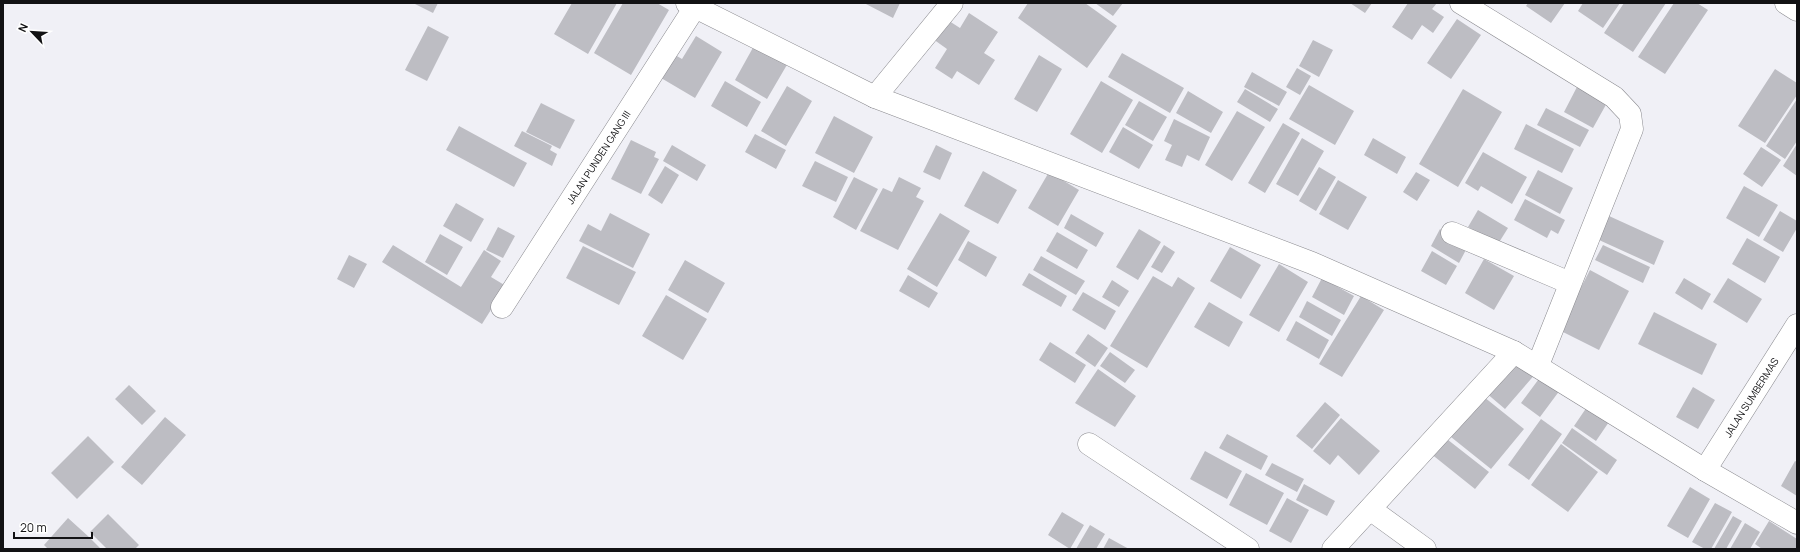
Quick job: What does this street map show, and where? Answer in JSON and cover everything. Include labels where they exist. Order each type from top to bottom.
[{"type":"street","points":[[874,97],[952,3]]},
{"type":"street","points":[[1461,3],[1614,97],[1630,114],[1632,129],[1538,365]]},
{"type":"street","points":[[1786,3],[1797,10]]},
{"type":"street","points":[[691,5],[874,97],[1312,263],[1514,352],[1538,365],[1705,470],[1797,523]]},
{"type":"street","name":"JALAN PUNDEN GANG III","points":[[502,307],[691,5]]},
{"type":"street","points":[[1452,233],[1570,283]]},
{"type":"street","name":"JALAN SUMBERMAS","points":[[1705,470],[1797,325]]},
{"type":"street","points":[[1333,549],[1514,352]]},
{"type":"street","points":[[1089,444],[1248,549]]},
{"type":"street","points":[[1370,509],[1425,549]]},
{"type":"building","points":[[413,3],[438,3],[433,13]]},
{"type":"building","points":[[572,3],[617,3],[588,54],[554,34]]},
{"type":"building","points":[[623,3],[657,3],[669,10],[631,75],[594,53]]},
{"type":"building","points":[[864,3],[900,3],[893,18]]},
{"type":"building","points":[[1028,3],[1085,3],[1117,26],[1087,68],[1018,18]]},
{"type":"building","points":[[1095,3],[1123,3],[1113,16]]},
{"type":"building","points":[[1350,3],[1372,3],[1365,13]]},
{"type":"building","points":[[1408,3],[1437,3],[1432,9],[1444,17],[1433,33],[1422,25],[1412,40],[1392,27]]},
{"type":"building","points":[[1528,3],[1565,3],[1551,23],[1526,6]]},
{"type":"building","points":[[1583,3],[1620,3],[1603,28],[1578,11]]},
{"type":"building","points":[[1624,3],[1666,3],[1633,52],[1604,33]]},
{"type":"building","points":[[1674,3],[1697,3],[1708,10],[1665,74],[1638,57]]},
{"type":"building","points":[[969,13],[998,32],[984,53],[995,60],[979,85],[957,71],[952,79],[935,68],[947,49],[933,39],[946,19],[960,28]]},
{"type":"building","points":[[1457,19],[1481,35],[1451,79],[1427,63]]},
{"type":"building","points":[[428,26],[449,37],[427,81],[405,70]]},
{"type":"building","points":[[696,36],[722,52],[695,98],[656,75],[670,52],[682,59]]},
{"type":"building","points":[[1313,40],[1333,50],[1319,77],[1299,66]]},
{"type":"building","points":[[755,44],[788,63],[767,99],[735,80]]},
{"type":"building","points":[[1122,53],[1184,88],[1170,113],[1108,77]]},
{"type":"building","points":[[1039,55],[1062,69],[1037,112],[1014,99]]},
{"type":"building","points":[[1297,68],[1311,76],[1300,95],[1286,87]]},
{"type":"building","points":[[1775,69],[1797,83],[1797,95],[1765,143],[1738,126]]},
{"type":"building","points":[[1252,72],[1287,92],[1279,106],[1244,87]]},
{"type":"building","points":[[725,81],[761,102],[747,127],[711,106]]},
{"type":"building","points":[[1101,81],[1133,100],[1102,153],[1070,134]]},
{"type":"building","points":[[1309,85],[1354,111],[1335,145],[1289,119]]},
{"type":"building","points":[[1578,85],[1608,101],[1593,128],[1564,112]]},
{"type":"building","points":[[787,86],[812,101],[786,146],[761,131]]},
{"type":"building","points":[[1245,89],[1278,109],[1270,122],[1237,102]]},
{"type":"building","points":[[1463,89],[1502,112],[1458,187],[1419,164]]},
{"type":"building","points":[[1188,91],[1223,112],[1211,133],[1176,113]]},
{"type":"building","points":[[1797,99],[1797,141],[1785,159],[1766,146]]},
{"type":"building","points":[[1139,101],[1167,117],[1153,141],[1125,125]]},
{"type":"building","points":[[541,103],[575,120],[560,149],[526,132]]},
{"type":"building","points":[[1546,108],[1589,130],[1580,147],[1537,125]]},
{"type":"building","points":[[1237,111],[1265,127],[1232,181],[1205,165]]},
{"type":"building","points":[[834,116],[873,137],[854,173],[815,153]]},
{"type":"building","points":[[1174,119],[1210,137],[1199,161],[1187,155],[1182,167],[1165,160],[1172,145],[1164,141]]},
{"type":"building","points":[[1283,123],[1300,133],[1265,193],[1248,183]]},
{"type":"building","points":[[1526,124],[1574,149],[1562,173],[1514,149]]},
{"type":"building","points":[[459,126],[527,163],[514,187],[446,150]]},
{"type":"building","points":[[1123,127],[1153,145],[1139,169],[1109,152]]},
{"type":"building","points":[[522,131],[552,146],[550,150],[557,154],[552,166],[514,146]]},
{"type":"building","points":[[755,134],[786,150],[776,169],[745,152]]},
{"type":"building","points":[[1302,138],[1324,151],[1298,196],[1276,184]]},
{"type":"building","points":[[1373,138],[1406,157],[1397,174],[1364,155]]},
{"type":"building","points":[[631,140],[656,152],[654,157],[659,159],[641,194],[611,179]]},
{"type":"building","points":[[1797,144],[1797,176],[1783,166]]},
{"type":"building","points":[[672,145],[706,165],[697,181],[663,161]]},
{"type":"building","points":[[936,145],[952,153],[940,180],[923,172]]},
{"type":"building","points":[[1761,147],[1781,160],[1762,187],[1743,174]]},
{"type":"building","points":[[1483,152],[1527,177],[1512,204],[1481,186],[1478,191],[1465,183]]},
{"type":"building","points":[[815,161],[848,177],[836,202],[802,186]]},
{"type":"building","points":[[665,166],[679,175],[662,204],[648,195]]},
{"type":"building","points":[[1319,167],[1336,177],[1316,211],[1299,201]]},
{"type":"building","points":[[1538,170],[1573,188],[1560,214],[1525,195]]},
{"type":"building","points":[[983,171],[1017,190],[998,224],[964,206]]},
{"type":"building","points":[[1049,172],[1079,190],[1058,226],[1028,208]]},
{"type":"building","points":[[1416,172],[1430,180],[1417,201],[1403,192]]},
{"type":"building","points":[[854,177],[878,189],[856,230],[833,217]]},
{"type":"building","points":[[899,177],[921,188],[916,197],[924,201],[898,250],[860,231],[883,188],[892,192]]},
{"type":"building","points":[[1338,180],[1367,197],[1348,230],[1319,214]]},
{"type":"building","points":[[1744,186],[1778,205],[1759,237],[1726,218]]},
{"type":"building","points":[[1525,199],[1565,220],[1558,234],[1551,230],[1547,238],[1514,220]]},
{"type":"building","points":[[456,203],[484,219],[471,242],[443,226]]},
{"type":"building","points":[[1478,210],[1508,228],[1498,244],[1468,227]]},
{"type":"building","points":[[1780,211],[1797,221],[1797,228],[1783,252],[1763,240]]},
{"type":"building","points":[[610,213],[650,234],[633,268],[579,241],[588,224],[601,231]]},
{"type":"building","points":[[940,213],[970,231],[937,287],[907,269]]},
{"type":"building","points":[[1071,214],[1104,233],[1096,247],[1064,228]]},
{"type":"building","points":[[1609,216],[1664,241],[1654,265],[1599,240]]},
{"type":"building","points":[[498,227],[515,236],[503,258],[486,250]]},
{"type":"building","points":[[1139,229],[1161,242],[1138,280],[1116,267]]},
{"type":"building","points":[[1440,229],[1468,246],[1459,263],[1431,246]]},
{"type":"building","points":[[1057,232],[1088,250],[1077,269],[1046,251]]},
{"type":"building","points":[[440,234],[463,247],[447,275],[425,262]]},
{"type":"building","points":[[1747,238],[1780,257],[1765,283],[1732,264]]},
{"type":"building","points":[[968,241],[997,257],[986,277],[958,260]]},
{"type":"building","points":[[393,245],[461,287],[484,250],[501,261],[491,277],[506,286],[482,324],[382,262]]},
{"type":"building","points":[[1164,245],[1175,252],[1162,273],[1151,267]]},
{"type":"building","points":[[1603,245],[1650,267],[1643,283],[1595,260]]},
{"type":"building","points":[[583,246],[636,272],[619,305],[566,278]]},
{"type":"building","points":[[1230,247],[1261,265],[1241,299],[1210,281]]},
{"type":"building","points":[[1432,251],[1457,266],[1446,285],[1421,271]]},
{"type":"building","points":[[349,255],[367,264],[354,288],[337,279]]},
{"type":"building","points":[[1041,256],[1085,281],[1076,295],[1033,270]]},
{"type":"building","points":[[1484,259],[1514,276],[1494,310],[1465,293]]},
{"type":"building","points":[[685,260],[725,283],[708,313],[668,290]]},
{"type":"building","points":[[1279,264],[1308,282],[1279,332],[1249,315]]},
{"type":"building","points":[[1590,270],[1629,291],[1599,350],[1559,330]]},
{"type":"building","points":[[1029,273],[1067,296],[1061,307],[1022,285]]},
{"type":"building","points":[[908,275],[938,293],[929,308],[899,291]]},
{"type":"building","points":[[1153,276],[1172,287],[1178,277],[1195,288],[1147,368],[1110,346]]},
{"type":"building","points":[[1322,278],[1354,296],[1344,315],[1312,297]]},
{"type":"building","points":[[1684,278],[1711,294],[1702,310],[1675,293]]},
{"type":"building","points":[[1728,278],[1762,299],[1747,323],[1713,302]]},
{"type":"building","points":[[1112,280],[1129,291],[1119,307],[1102,297]]},
{"type":"building","points":[[1083,292],[1116,311],[1105,330],[1072,310]]},
{"type":"building","points":[[666,295],[707,319],[683,360],[642,336]]},
{"type":"building","points":[[1361,296],[1384,310],[1342,377],[1319,364]]},
{"type":"building","points":[[1307,301],[1341,320],[1332,336],[1299,317]]},
{"type":"building","points":[[1209,302],[1243,322],[1229,347],[1194,327]]},
{"type":"building","points":[[1654,312],[1717,344],[1702,375],[1638,344]]},
{"type":"building","points":[[1296,321],[1329,340],[1319,359],[1286,340]]},
{"type":"building","points":[[1088,334],[1108,348],[1095,367],[1075,353]]},
{"type":"building","points":[[1050,342],[1086,365],[1075,383],[1039,360]]},
{"type":"building","points":[[1110,352],[1135,370],[1125,383],[1100,366]]},
{"type":"building","points":[[1517,354],[1537,372],[1505,409],[1485,392]]},
{"type":"building","points":[[1098,369],[1136,396],[1115,427],[1075,403]]},
{"type":"building","points":[[1544,372],[1563,386],[1540,417],[1521,403]]},
{"type":"building","points":[[129,385],[156,411],[142,425],[115,399]]},
{"type":"building","points":[[1693,387],[1715,400],[1698,429],[1676,417]]},
{"type":"building","points":[[1479,393],[1524,429],[1491,469],[1446,433]]},
{"type":"building","points":[[1591,401],[1613,416],[1596,441],[1574,426]]},
{"type":"building","points":[[1325,402],[1340,415],[1312,449],[1296,436]]},
{"type":"building","points":[[165,417],[186,435],[142,485],[121,467]]},
{"type":"building","points":[[1341,418],[1380,451],[1359,475],[1338,455],[1330,465],[1313,451]]},
{"type":"building","points":[[1541,419],[1562,434],[1529,480],[1508,465]]},
{"type":"building","points":[[1572,428],[1617,460],[1607,475],[1562,443]]},
{"type":"building","points":[[1227,434],[1268,456],[1261,470],[1219,448]]},
{"type":"building","points":[[88,436],[114,462],[77,499],[51,473]]},
{"type":"building","points":[[1443,436],[1489,472],[1475,489],[1430,453]]},
{"type":"building","points":[[1561,444],[1598,472],[1568,512],[1531,485]]},
{"type":"building","points":[[1205,451],[1242,471],[1227,499],[1190,479]]},
{"type":"building","points":[[1795,461],[1797,462],[1797,496],[1781,486]]},
{"type":"building","points":[[1272,463],[1304,479],[1297,492],[1265,475]]},
{"type":"building","points":[[1246,473],[1284,493],[1267,525],[1229,505]]},
{"type":"building","points":[[1304,484],[1335,501],[1327,516],[1296,500]]},
{"type":"building","points":[[1690,487],[1710,499],[1688,538],[1667,526]]},
{"type":"building","points":[[1287,498],[1309,510],[1291,543],[1269,531]]},
{"type":"building","points":[[1715,503],[1732,512],[1711,549],[1705,549],[1692,542]]},
{"type":"building","points":[[1062,512],[1084,525],[1070,549],[1048,535]]},
{"type":"building","points":[[108,514],[139,545],[135,549],[107,549],[90,532]]},
{"type":"building","points":[[1733,516],[1742,521],[1726,549],[1714,549]]},
{"type":"building","points":[[68,518],[101,549],[48,549],[44,545]]},
{"type":"building","points":[[1769,521],[1797,539],[1797,549],[1762,549],[1755,544]]},
{"type":"building","points":[[1745,523],[1760,532],[1750,549],[1730,549]]},
{"type":"building","points":[[1090,525],[1105,534],[1096,549],[1076,549]]},
{"type":"building","points":[[1109,538],[1129,549],[1103,549]]}]
